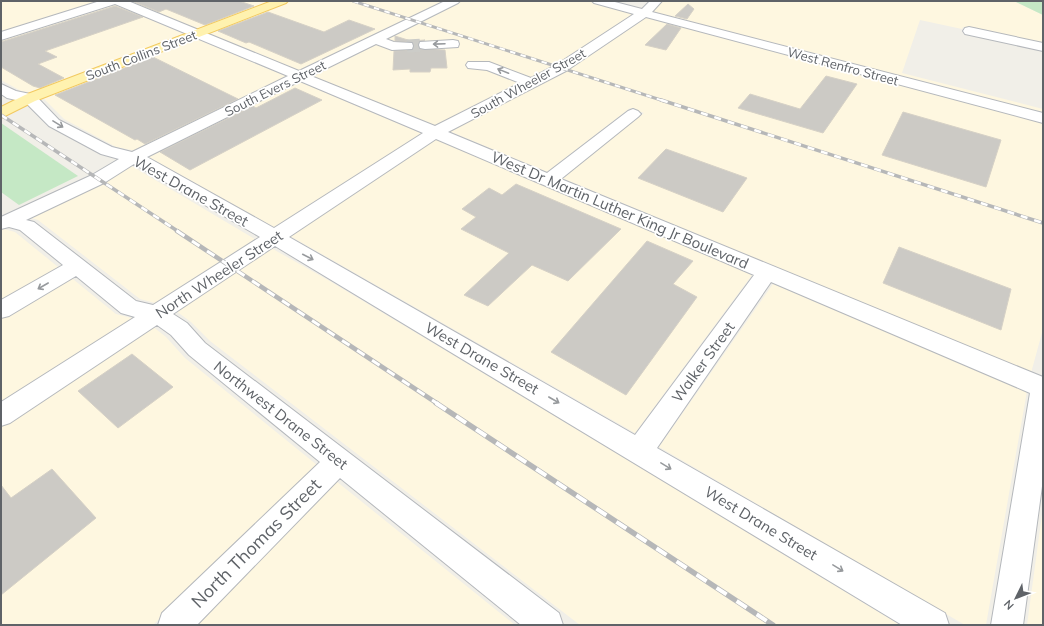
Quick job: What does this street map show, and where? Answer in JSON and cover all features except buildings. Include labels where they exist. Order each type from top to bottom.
[{"type":"main road","name":"South Collins Street","points":[[1,113],[30,98],[282,1]]},
{"type":"street","points":[[1,36],[112,1]]},
{"type":"street","name":"West Dr Martin Luther King Jr Boulevard","points":[[118,1],[436,132],[767,273],[1043,388]]},
{"type":"street","name":"South Evers Street","points":[[4,222],[98,179],[134,157],[354,49],[375,49],[454,1]]},
{"type":"street","name":"West Renfro Street","points":[[598,1],[1043,118]]},
{"type":"street","name":"South Wheeler Street","points":[[436,132],[561,68],[644,13],[656,1]]},
{"type":"street","points":[[969,31],[1043,47]]},
{"type":"street","points":[[425,45],[454,44]]},
{"type":"street","points":[[375,49],[392,46],[407,46]]},
{"type":"street","points":[[473,65],[489,66],[532,83]]},
{"type":"street","points":[[1,88],[12,95],[30,98]]},
{"type":"street","name":"West Drane Street","points":[[30,98],[54,123],[107,151],[134,157],[344,278],[933,625]]},
{"type":"street","points":[[549,180],[567,164],[633,114]]},
{"type":"street","name":"North Wheeler Street","points":[[1,415],[436,132]]},
{"type":"street","name":"Northwest Drane Street","points":[[4,222],[27,226],[129,307],[157,314],[178,330],[197,349],[547,625]]},
{"type":"street","points":[[1,310],[77,266]]},
{"type":"street","name":"Walker Street","points":[[639,451],[767,273]]},
{"type":"street","points":[[1007,625],[1043,388]]},
{"type":"street","name":"North Thomas Street","points":[[174,625],[339,461]]},
{"type":"shaded area","points":[[1,1],[103,1],[1,34]]},
{"type":"shaded area","points":[[129,1],[275,1],[199,30]]},
{"type":"shaded area","points":[[289,1],[447,1],[301,71],[207,33]]},
{"type":"shaded area","points":[[461,1],[587,1],[635,14],[555,66],[436,126],[310,75]]},
{"type":"shaded area","points":[[663,1],[1014,1],[1043,15],[1043,44],[963,27],[962,29],[920,20],[902,73],[1043,109],[1043,115],[652,12]]},
{"type":"shaded area","points":[[112,3],[186,35],[33,93],[21,91],[1,80],[1,39]]},
{"type":"shaded area","points":[[646,17],[1043,122],[1043,329],[1031,373],[562,178],[644,113],[630,108],[547,172],[449,131]]},
{"type":"shaded area","points":[[194,38],[288,77],[136,151],[116,147],[64,119],[42,97]]},
{"type":"shaded area","points":[[298,81],[423,134],[277,229],[147,156]]},
{"type":"shaded area","points":[[436,139],[752,275],[635,433],[290,236]]},
{"type":"shaded area","points":[[130,165],[258,241],[159,304],[140,299],[38,220],[28,217]]},
{"type":"shaded area","points":[[4,229],[15,232],[116,314],[135,319],[1,404],[1,230]]},
{"type":"shaded area","points":[[271,248],[328,280],[900,625],[580,625],[210,341],[191,322],[176,311]]},
{"type":"shaded area","points":[[773,284],[1027,391],[986,625],[965,625],[659,447]]},
{"type":"shaded area","points":[[152,326],[166,337],[185,358],[317,465],[153,625],[1,625],[1,425]]},
{"type":"shaded area","points":[[336,481],[515,625],[194,625]]},
{"type":"shaded area","points":[[1043,507],[1043,625],[1027,625]]},
{"type":"green space","points":[[1014,1],[1043,1],[1043,15]]},
{"type":"green space","points":[[1,123],[78,176],[19,205],[1,192]]},
{"type":"tunnel","points":[[407,46],[425,45]]},
{"type":"railway","points":[[353,1],[664,101]]},
{"type":"railway","points":[[661,100],[1043,223]]},
{"type":"railway","points":[[1,115],[179,232]]},
{"type":"railway","points":[[177,231],[438,404]]},
{"type":"railway","points":[[436,403],[773,625]]}]
